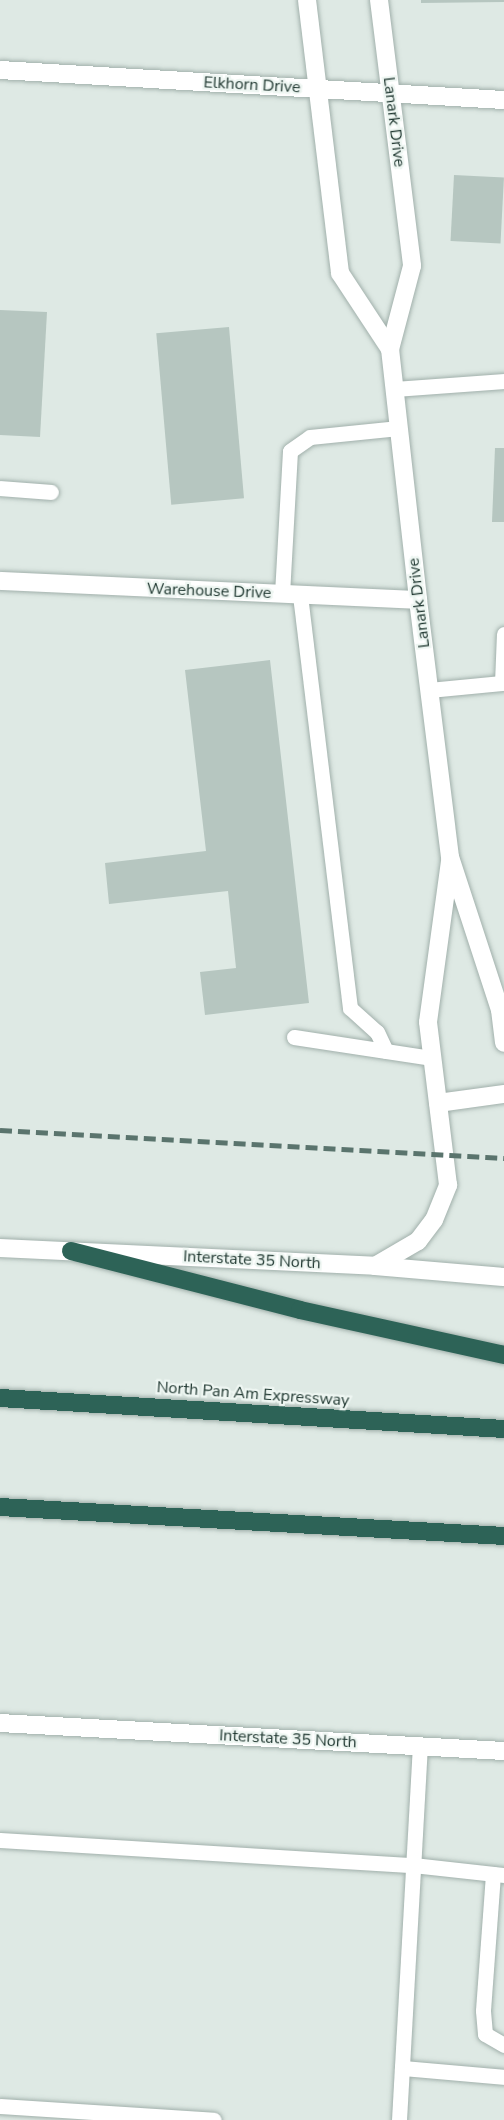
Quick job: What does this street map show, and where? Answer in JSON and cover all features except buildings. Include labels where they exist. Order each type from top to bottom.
[{"type":"highway","points":[[71,1251],[300,1310],[504,1355]]},
{"type":"highway","name":"North Pan Am Expressway","points":[[0,1398],[504,1429]]},
{"type":"highway","points":[[0,1507],[504,1536]]},
{"type":"street","name":"Lanark Drive","points":[[307,0],[340,273],[390,349]]},
{"type":"street","name":"Lanark Drive","points":[[379,0],[412,266],[390,349],[418,600],[450,857],[500,1010],[504,1043]]},
{"type":"street","name":"Elkhorn Drive","points":[[0,70],[504,100]]},
{"type":"street","name":"Warehouse Drive","points":[[0,582],[418,600]]},
{"type":"street","name":"Lanark Drive","points":[[375,1266],[418,1241],[443,1203],[448,1185],[428,1023],[450,857]]},
{"type":"street","points":[[438,1103],[504,1094]]},
{"type":"street","name":"Interstate 35 North","points":[[0,1248],[375,1266],[504,1277]]},
{"type":"street","name":"Interstate 35 North","points":[[0,1723],[504,1751]]},
{"type":"lane","points":[[394,389],[504,381]]},
{"type":"lane","points":[[282,594],[290,451],[310,437],[399,428]]},
{"type":"lane","points":[[0,488],[51,492]]},
{"type":"lane","points":[[300,595],[350,1008],[377,1032],[386,1051]]},
{"type":"lane","points":[[429,690],[502,683],[504,634]]},
{"type":"lane","points":[[294,1037],[432,1058]]},
{"type":"lane","points":[[399,2120],[420,1747]]},
{"type":"lane","points":[[0,1840],[413,1865],[498,1875],[483,2011],[485,2034],[504,2045]]},
{"type":"lane","points":[[402,2068],[504,2076]]},
{"type":"lane","points":[[0,2106],[214,2120]]},
{"type":"railway","points":[[0,1130],[504,1158]]}]
